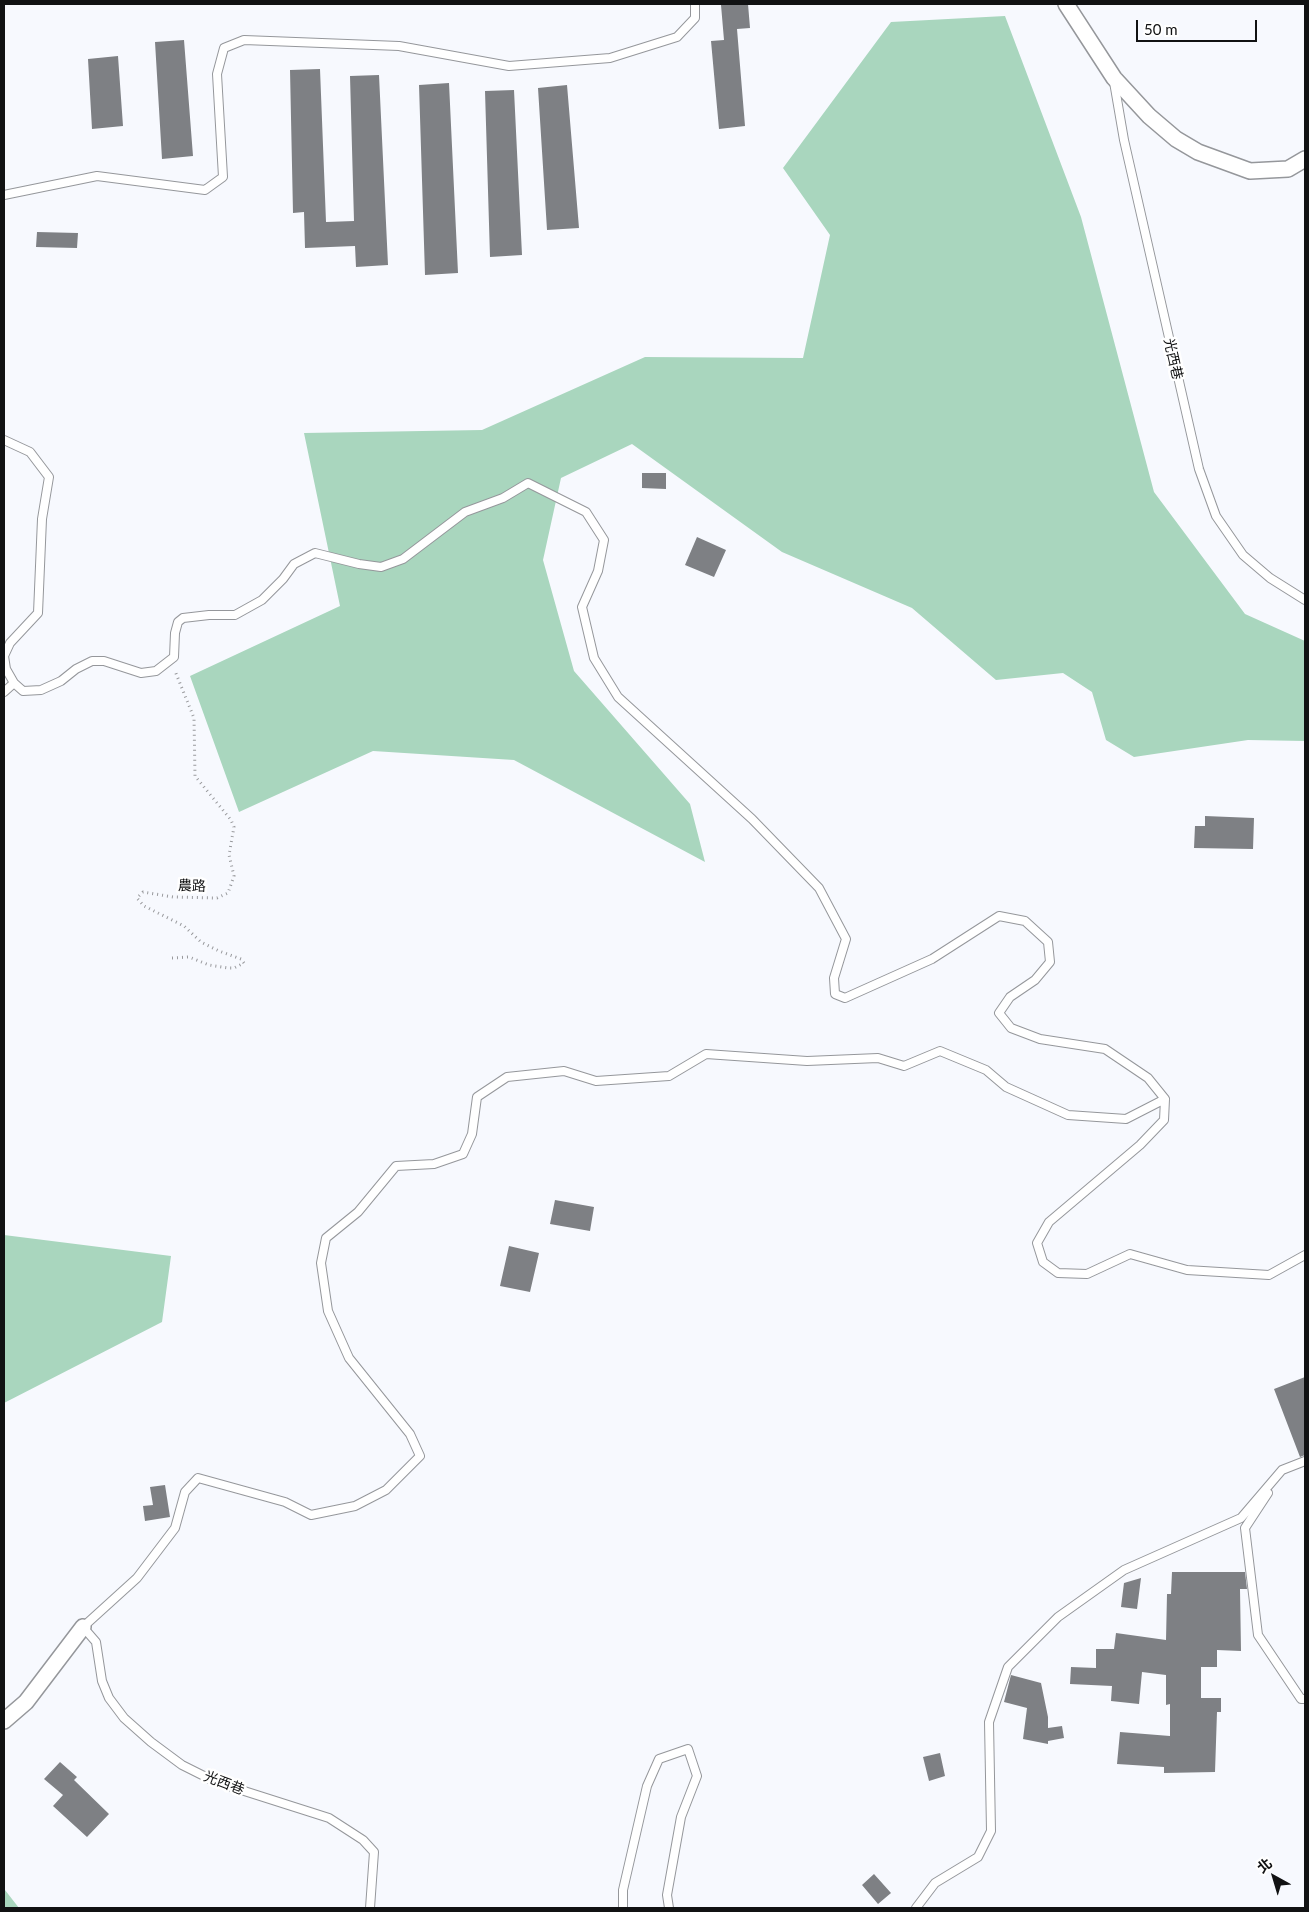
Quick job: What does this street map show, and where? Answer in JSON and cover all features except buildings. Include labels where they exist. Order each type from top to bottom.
[{"type":"street","name":"光西巷","points":[[1066,4],[1114,78],[1149,116],[1176,138],[1198,152],[1250,171],[1288,169],[1305,159]]},
{"type":"street","points":[[4,1721],[26,1702],[83,1627]]},
{"type":"lane","points":[[4,195],[97,176],[205,190],[223,177],[217,74],[224,48],[244,40],[399,46],[510,66],[602,59],[677,37],[695,18],[695,4]]},
{"type":"lane","name":"光西巷","points":[[1114,78],[1124,140],[1191,439],[1216,516],[1242,555],[1270,578],[1305,600]]},
{"type":"lane","points":[[4,440],[30,452],[49,477],[42,519],[38,613],[10,643],[4,656],[6,669],[14,683],[23,691],[41,690],[62,681],[76,669],[92,661],[104,661],[141,674],[156,671],[174,657],[176,627],[183,618],[235,615],[262,600],[283,579],[294,564],[315,553],[359,564],[382,566],[403,559],[465,512],[503,498],[528,483],[586,512],[604,540],[598,571],[582,607],[594,658],[618,697],[752,819],[819,888],[846,939],[834,978],[835,994],[845,998],[932,959],[999,916],[1025,921],[1048,942],[1050,962],[1035,980],[1010,997],[999,1013],[1010,1028],[1040,1039],[1105,1049],[1148,1078],[1165,1099],[1164,1120],[1140,1145],[1049,1222],[1037,1243],[1043,1262],[1058,1273],[1087,1274],[1130,1254],[1187,1270],[1269,1275],[1305,1255]]},
{"type":"lane","points":[[4,692],[14,683]]},
{"type":"lane","points":[[83,1627],[137,1578],[175,1528],[185,1492],[198,1478],[285,1502],[311,1515],[355,1506],[386,1490],[420,1456],[410,1434],[349,1358],[328,1311],[321,1263],[326,1238],[358,1212],[396,1166],[434,1164],[463,1154],[472,1134],[477,1097],[507,1077],[564,1071],[596,1081],[669,1076],[706,1054],[807,1061],[878,1058],[904,1066],[940,1051],[986,1070],[1006,1087],[1068,1115],[1126,1119],[1165,1099]]},
{"type":"lane","points":[[916,1908],[935,1883],[978,1858],[991,1831],[989,1722],[1008,1667],[1058,1617],[1124,1570],[1241,1518],[1282,1470],[1305,1461]]},
{"type":"lane","points":[[1282,1470],[1245,1528],[1258,1635],[1302,1699],[1305,1699]]},
{"type":"lane","name":"光西巷","points":[[83,1627],[96,1642],[102,1681],[109,1698],[124,1718],[151,1742],[182,1765],[216,1782],[328,1818],[363,1840],[374,1852],[370,1908]]},
{"type":"lane","points":[[623,1908],[623,1890],[647,1786],[659,1759],[688,1749],[697,1776],[681,1817],[667,1895],[669,1908]]},
{"type":"path","name":"農路","points":[[166,665],[174,670],[194,718],[195,776],[232,820],[234,827],[229,855],[234,876],[228,894],[217,898],[173,897],[143,892],[137,898],[144,906],[184,926],[201,942],[241,959],[244,963],[234,968],[228,968],[209,966],[189,957],[172,958]]},
{"type":"green space","points":[[1005,16],[1081,217],[1154,492],[1245,614],[1305,641],[1305,741],[1248,740],[1134,757],[1106,740],[1092,692],[1063,673],[996,680],[912,608],[782,552],[632,444],[561,478],[543,560],[574,671],[690,804],[705,862],[514,760],[373,751],[239,812],[190,676],[340,606],[304,433],[482,430],[645,357],[803,358],[830,235],[783,168],[891,22]]},
{"type":"green space","points":[[4,1235],[171,1256],[162,1322],[4,1403]]},
{"type":"green space","points":[[5,1890],[19,1908],[4,1908]]}]
